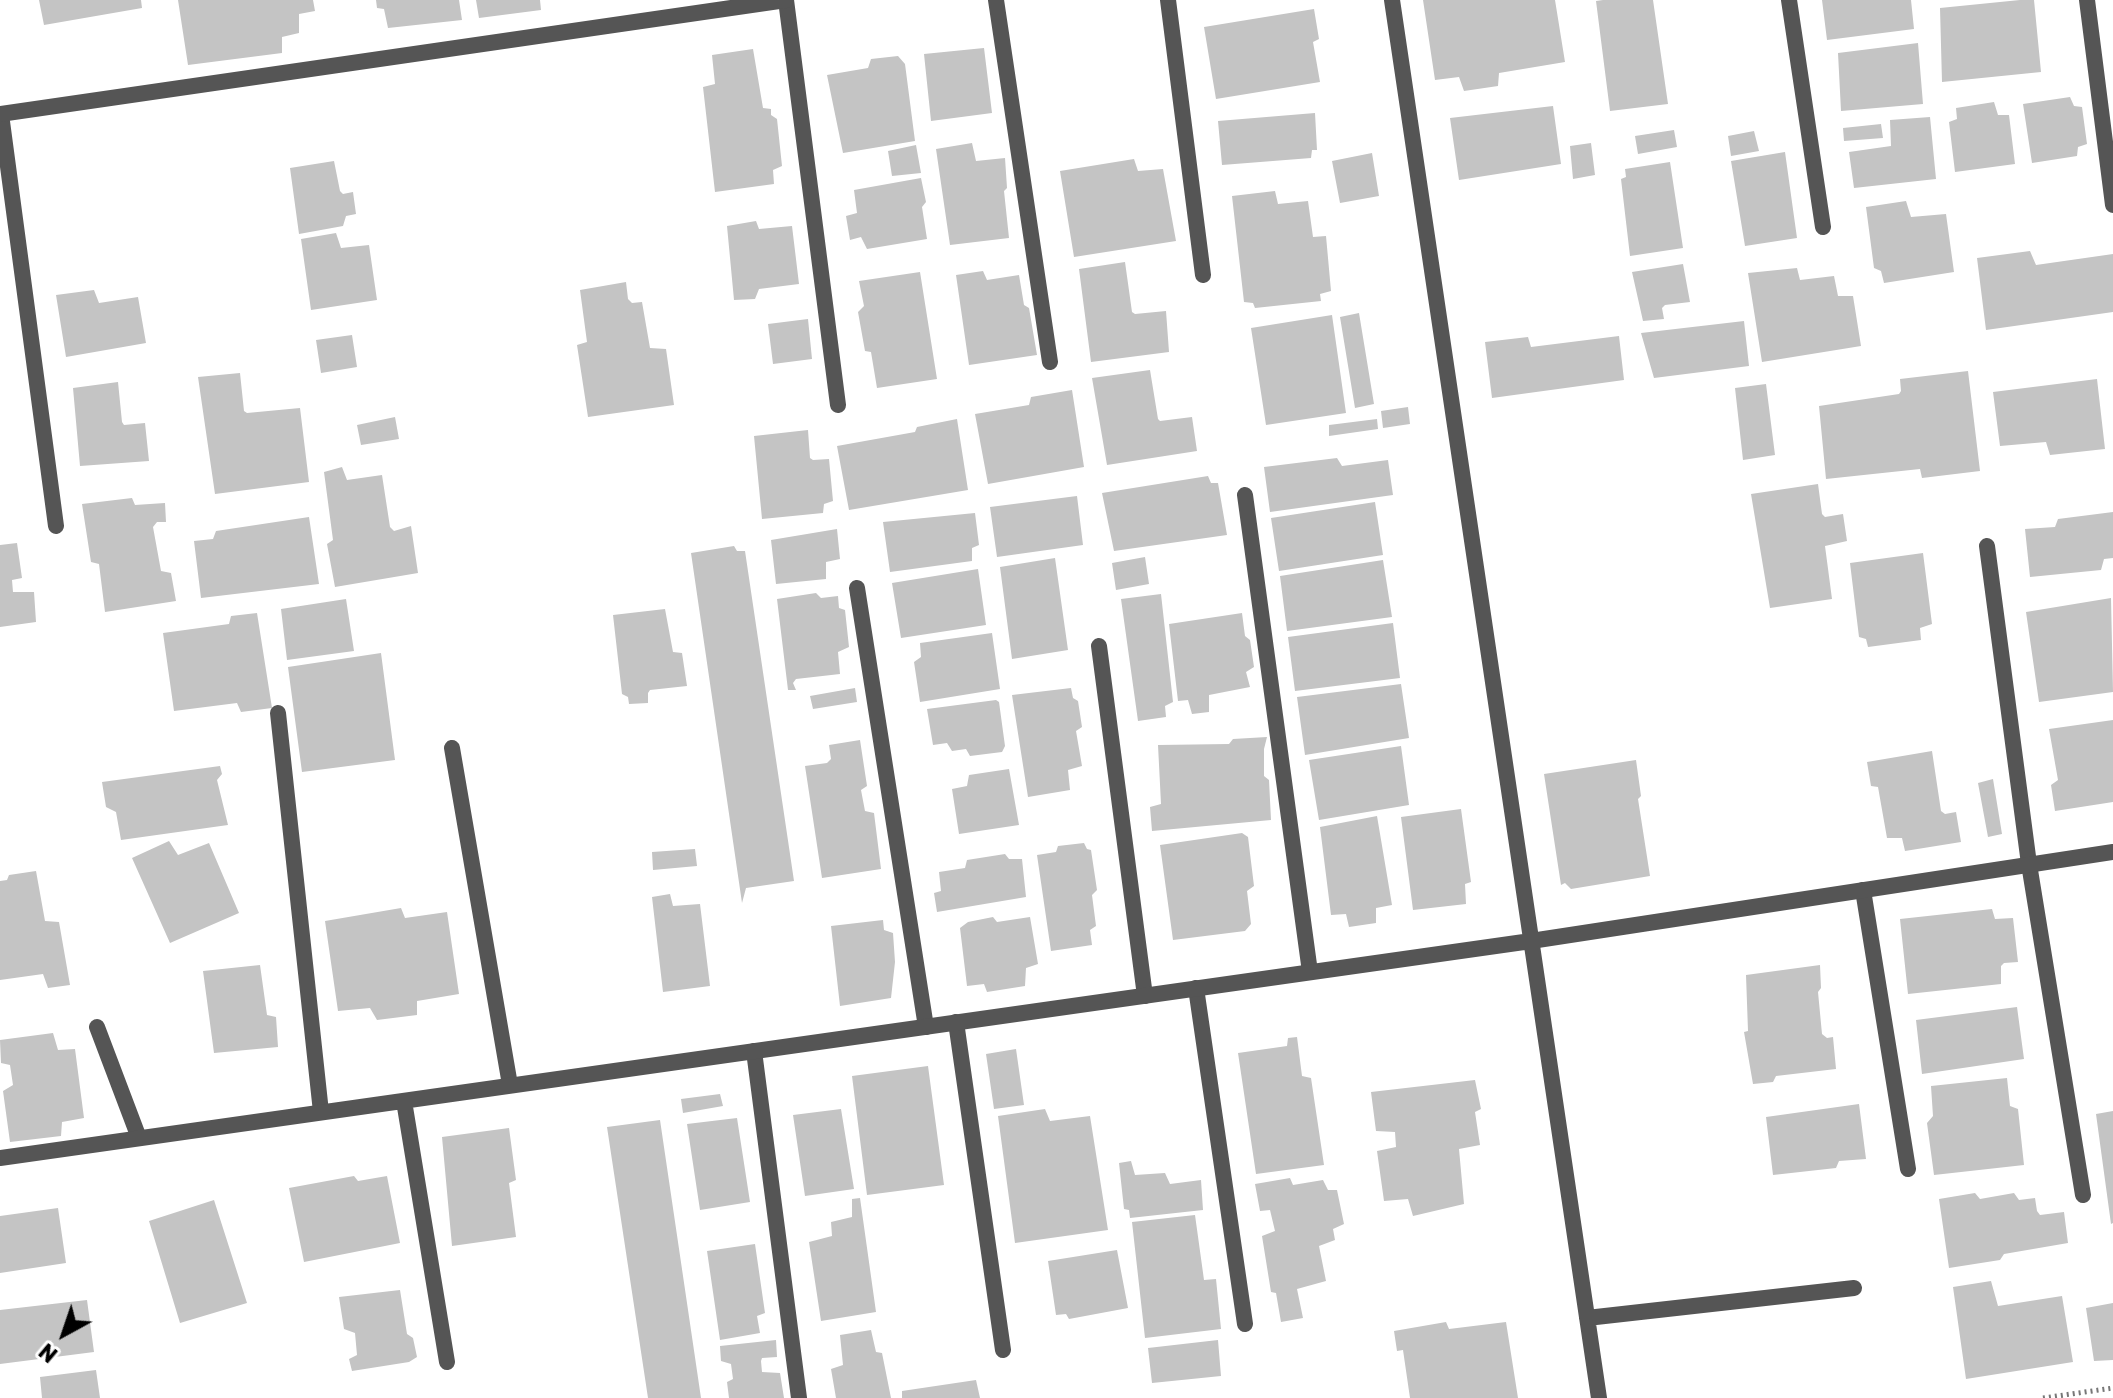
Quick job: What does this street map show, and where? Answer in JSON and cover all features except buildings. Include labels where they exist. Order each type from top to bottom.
[{"type":"street","points":[[56,526],[0,114],[786,0],[838,405]]},
{"type":"street","points":[[996,0],[1050,362]]},
{"type":"street","points":[[1168,0],[1203,275]]},
{"type":"street","points":[[1392,0],[1599,1398]]},
{"type":"street","points":[[1789,0],[1823,227]]},
{"type":"street","points":[[2087,0],[2113,205]]},
{"type":"street","points":[[1245,495],[1310,972]]},
{"type":"street","points":[[1987,546],[2029,864],[2083,1195]]},
{"type":"street","points":[[857,588],[926,1027]]},
{"type":"street","points":[[1099,646],[1145,996]]},
{"type":"street","points":[[278,713],[321,1112]]},
{"type":"street","points":[[452,748],[510,1085]]},
{"type":"street","points":[[0,1158],[1531,941],[2113,852]]},
{"type":"street","points":[[1863,890],[1908,1169]]},
{"type":"street","points":[[1196,988],[1245,1324]]},
{"type":"street","points":[[956,1022],[1003,1350]]},
{"type":"street","points":[[97,1027],[139,1138]]},
{"type":"street","points":[[754,1051],[799,1398]]},
{"type":"street","points":[[404,1101],[447,1362]]},
{"type":"street","points":[[1587,1318],[1854,1288]]},
{"type":"path","points":[[2043,1398],[2113,1388]]}]
